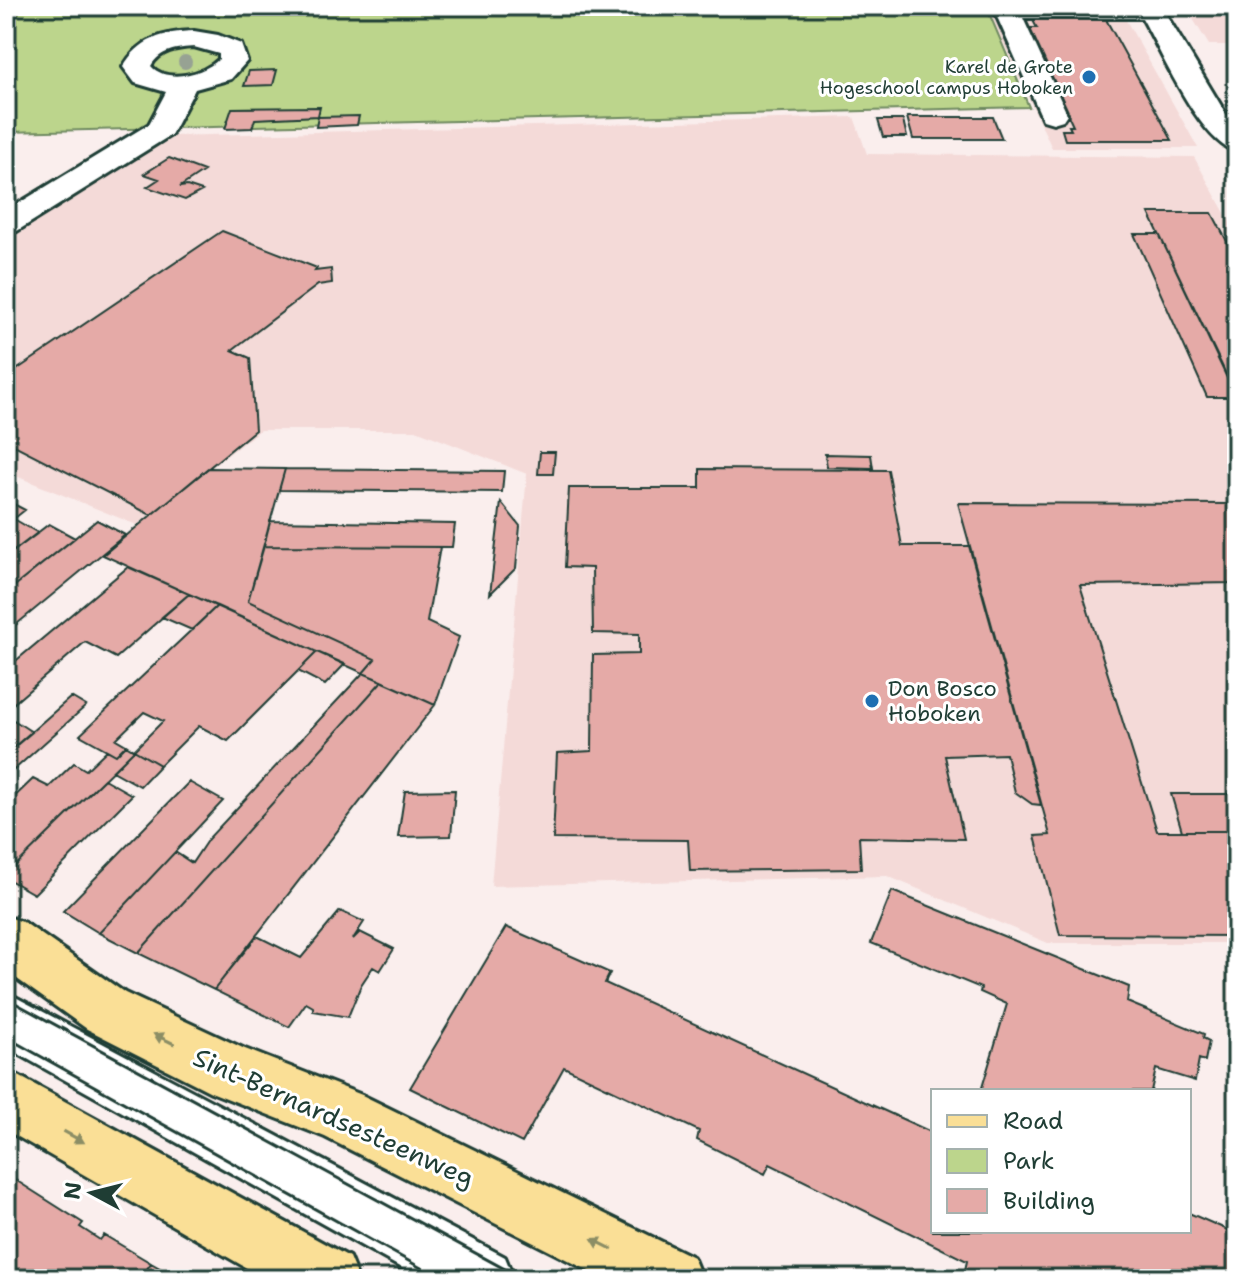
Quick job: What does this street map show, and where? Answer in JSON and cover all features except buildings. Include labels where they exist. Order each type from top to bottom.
[{"type":"main road","name":"Sint-Bernardsesteenweg","points":[[6,940],[106,1011],[231,1072],[342,1115],[671,1279]]},
{"type":"main road","points":[[6,1098],[327,1279]]},
{"type":"street","points":[[1053,114],[1007,10],[1149,8],[1217,124],[1237,143]]},
{"type":"street","points":[[6,224],[161,129],[184,83]]},
{"type":"street","points":[[6,1018],[483,1279]]},
{"type":"shaded area","name":"Karel de Grote Hogeschool campus Hoboken","points":[[986,6],[1118,6],[1198,148],[1052,148]]},
{"type":"shaded area","points":[[1185,6],[1237,6],[1237,45],[1209,45]]},
{"type":"shaded area","name":"Don Bosco Hoboken","points":[[854,117],[867,154],[1194,157],[1237,235],[1237,943],[1048,943],[887,876],[491,886],[527,474],[416,430],[260,430],[137,525],[6,472],[6,237],[171,136]]},
{"type":"green space","points":[[6,6],[986,6],[1029,107],[6,132]]},
{"type":"tram line","points":[[6,998],[523,1279]]},
{"type":"tram line","points":[[6,1037],[441,1279]]},
{"type":"place","name":"Karel de Grote Hogeschool campus Hoboken","points":[[1089,77]]},
{"type":"place","name":"Don Bosco Hoboken","points":[[872,701]]}]
